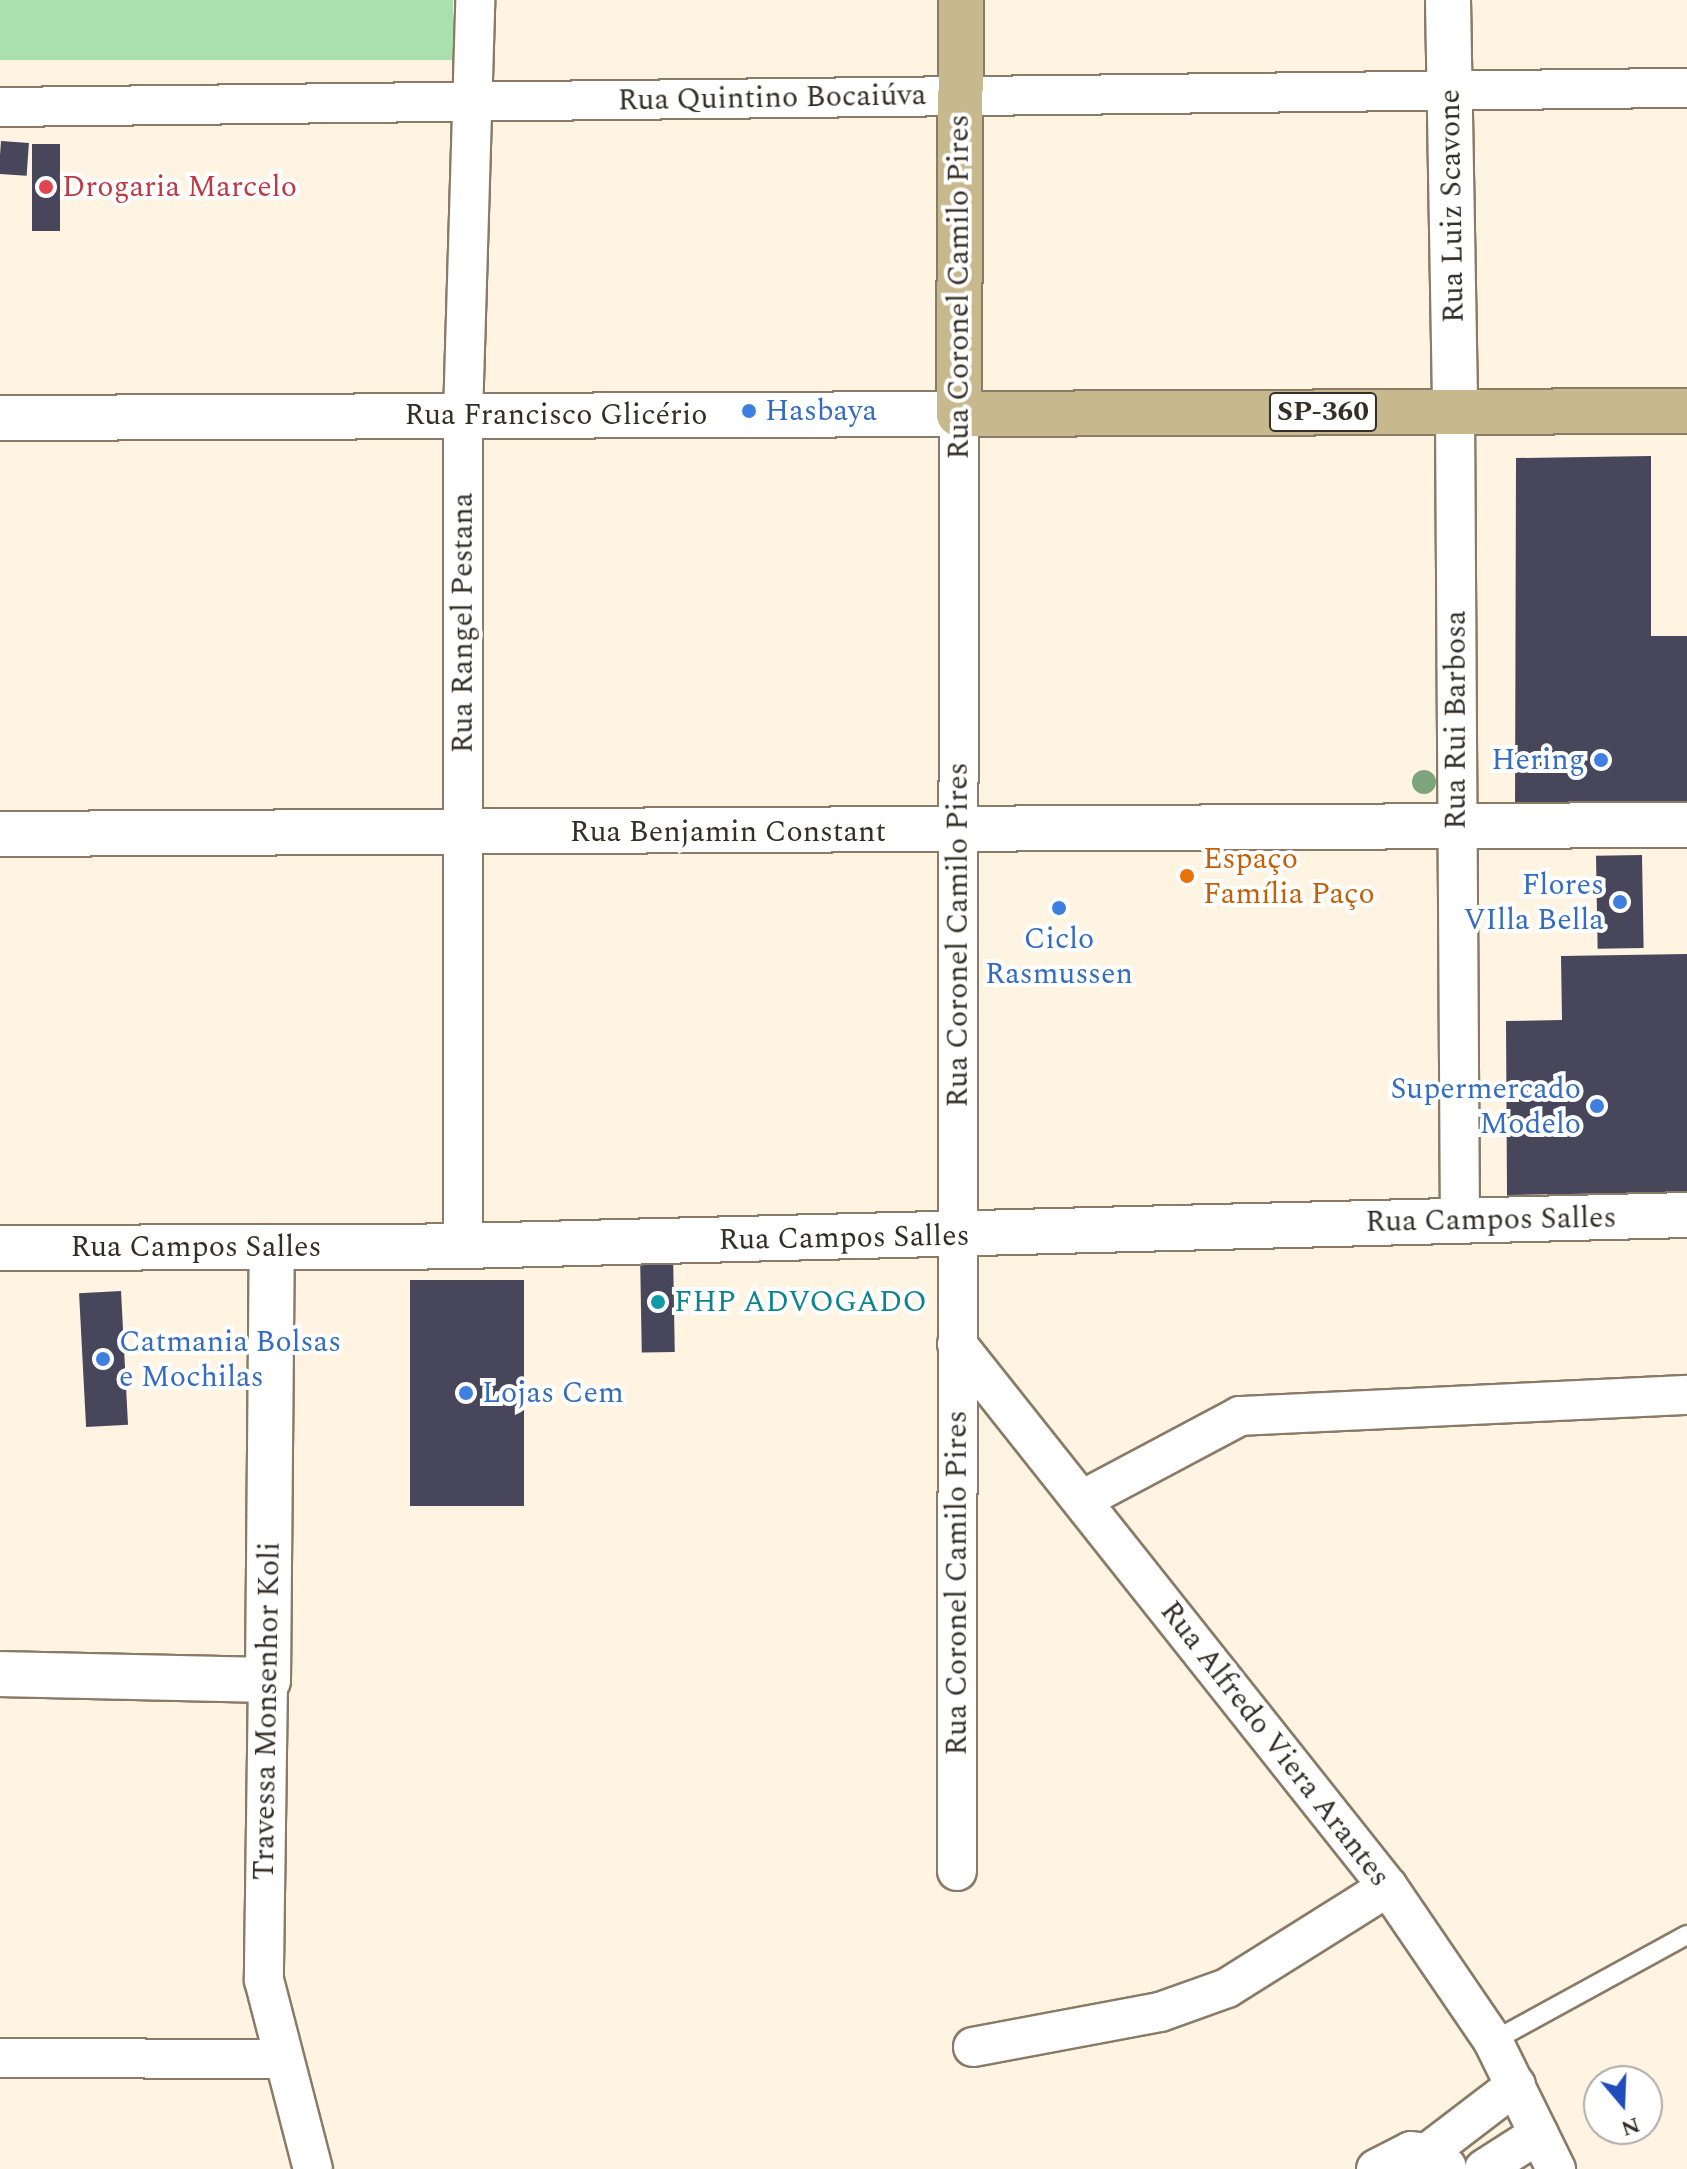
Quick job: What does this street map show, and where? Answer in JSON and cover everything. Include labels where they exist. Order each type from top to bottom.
[{"type":"main road","name":"Rua Coronel Camilo Pires","points":[[959,414],[961,0]]},
{"type":"main road","name":"Rua Luiz Scavone","points":[[1448,0],[1455,411]]},
{"type":"main road","name":"Rua Francisco Glicério","points":[[0,418],[1687,411]]},
{"type":"main road","name":"Rua Benjamin Constant","points":[[0,834],[1687,825]]},
{"type":"main road","name":"Rua Campos Salles","points":[[0,1248],[463,1246],[959,1236],[1687,1215]]},
{"type":"main road","name":"Travessa Monsenhor Koli","points":[[268,1680],[272,1247]]},
{"type":"main road","points":[[0,1674],[268,1680]]},
{"type":"street","name":"Rua Rangel Pestana","points":[[463,1246],[463,416],[475,102],[475,0]]},
{"type":"street","name":"Rua Quintino Bocaiúva","points":[[0,107],[1687,88]]},
{"type":"street","name":"Rua Rui Barbosa","points":[[1455,411],[1460,1220]]},
{"type":"street","name":"Rua Coronel Camilo Pires","points":[[957,1871],[959,414]]},
{"type":"street","name":"Rua Alfredo Viera Arantes","points":[[957,1344],[1388,1887],[1493,2041],[1556,2169]]},
{"type":"street","points":[[1082,1500],[1240,1416],[1687,1395]]},
{"type":"street","name":"Travessa Monsenhor Koli","points":[[268,1680],[264,1980],[282,2059],[313,2169]]},
{"type":"street","points":[[973,2047],[1160,2012],[1227,1988],[1388,1887]]},
{"type":"street","points":[[0,2058],[282,2059]]},
{"type":"street","points":[[1376,2169],[1397,2154],[1438,2161],[1516,2085]]},
{"type":"street","points":[[1484,2169],[1539,2134]]},
{"type":"lane","points":[[1493,2041],[1687,1935]]},
{"type":"green space","points":[[0,0],[453,0],[453,60],[0,60]]},
{"type":"building","points":[[1,141],[29,143],[27,176],[0,174]]},
{"type":"building","name":"Drogaria Marcelo","points":[[32,144],[60,144],[60,231],[32,231]]},
{"type":"building","points":[[1651,456],[1651,636],[1687,636],[1687,812],[1515,813],[1516,458]]},
{"type":"building","name":"Flores VIlla Bella","points":[[1642,855],[1644,948],[1598,949],[1596,856]]},
{"type":"building","name":"Supermercado Modelo","points":[[1687,954],[1687,1192],[1507,1195],[1506,1021],[1562,1020],[1561,956]]},
{"type":"building","name":"FHP ADVOGADO","points":[[673,1251],[675,1352],[642,1353],[640,1252]]},
{"type":"building","name":"Lojas Cem","points":[[410,1280],[524,1280],[524,1506],[410,1506]]},
{"type":"building","name":"Catmania Bolsas e Mochilas","points":[[121,1291],[128,1425],[86,1427],[79,1293]]},
{"type":"place","name":"Drogaria Marcelo","points":[[46,187]]},
{"type":"place","name":"Hasbaya","points":[[749,411]]},
{"type":"place","name":"Hering","points":[[1601,760]]},
{"type":"place","name":"Espaço Família Paço","points":[[1187,876]]},
{"type":"place","name":"Flores VIlla Bella","points":[[1620,902]]},
{"type":"place","name":"Ciclo Rasmussen","points":[[1059,908]]},
{"type":"place","name":"Supermercado Modelo","points":[[1597,1106]]},
{"type":"place","name":"FHP ADVOGADO","points":[[658,1302]]},
{"type":"place","name":"Catmania Bolsas e Mochilas","points":[[103,1359]]},
{"type":"place","name":"Lojas Cem","points":[[466,1393]]}]
